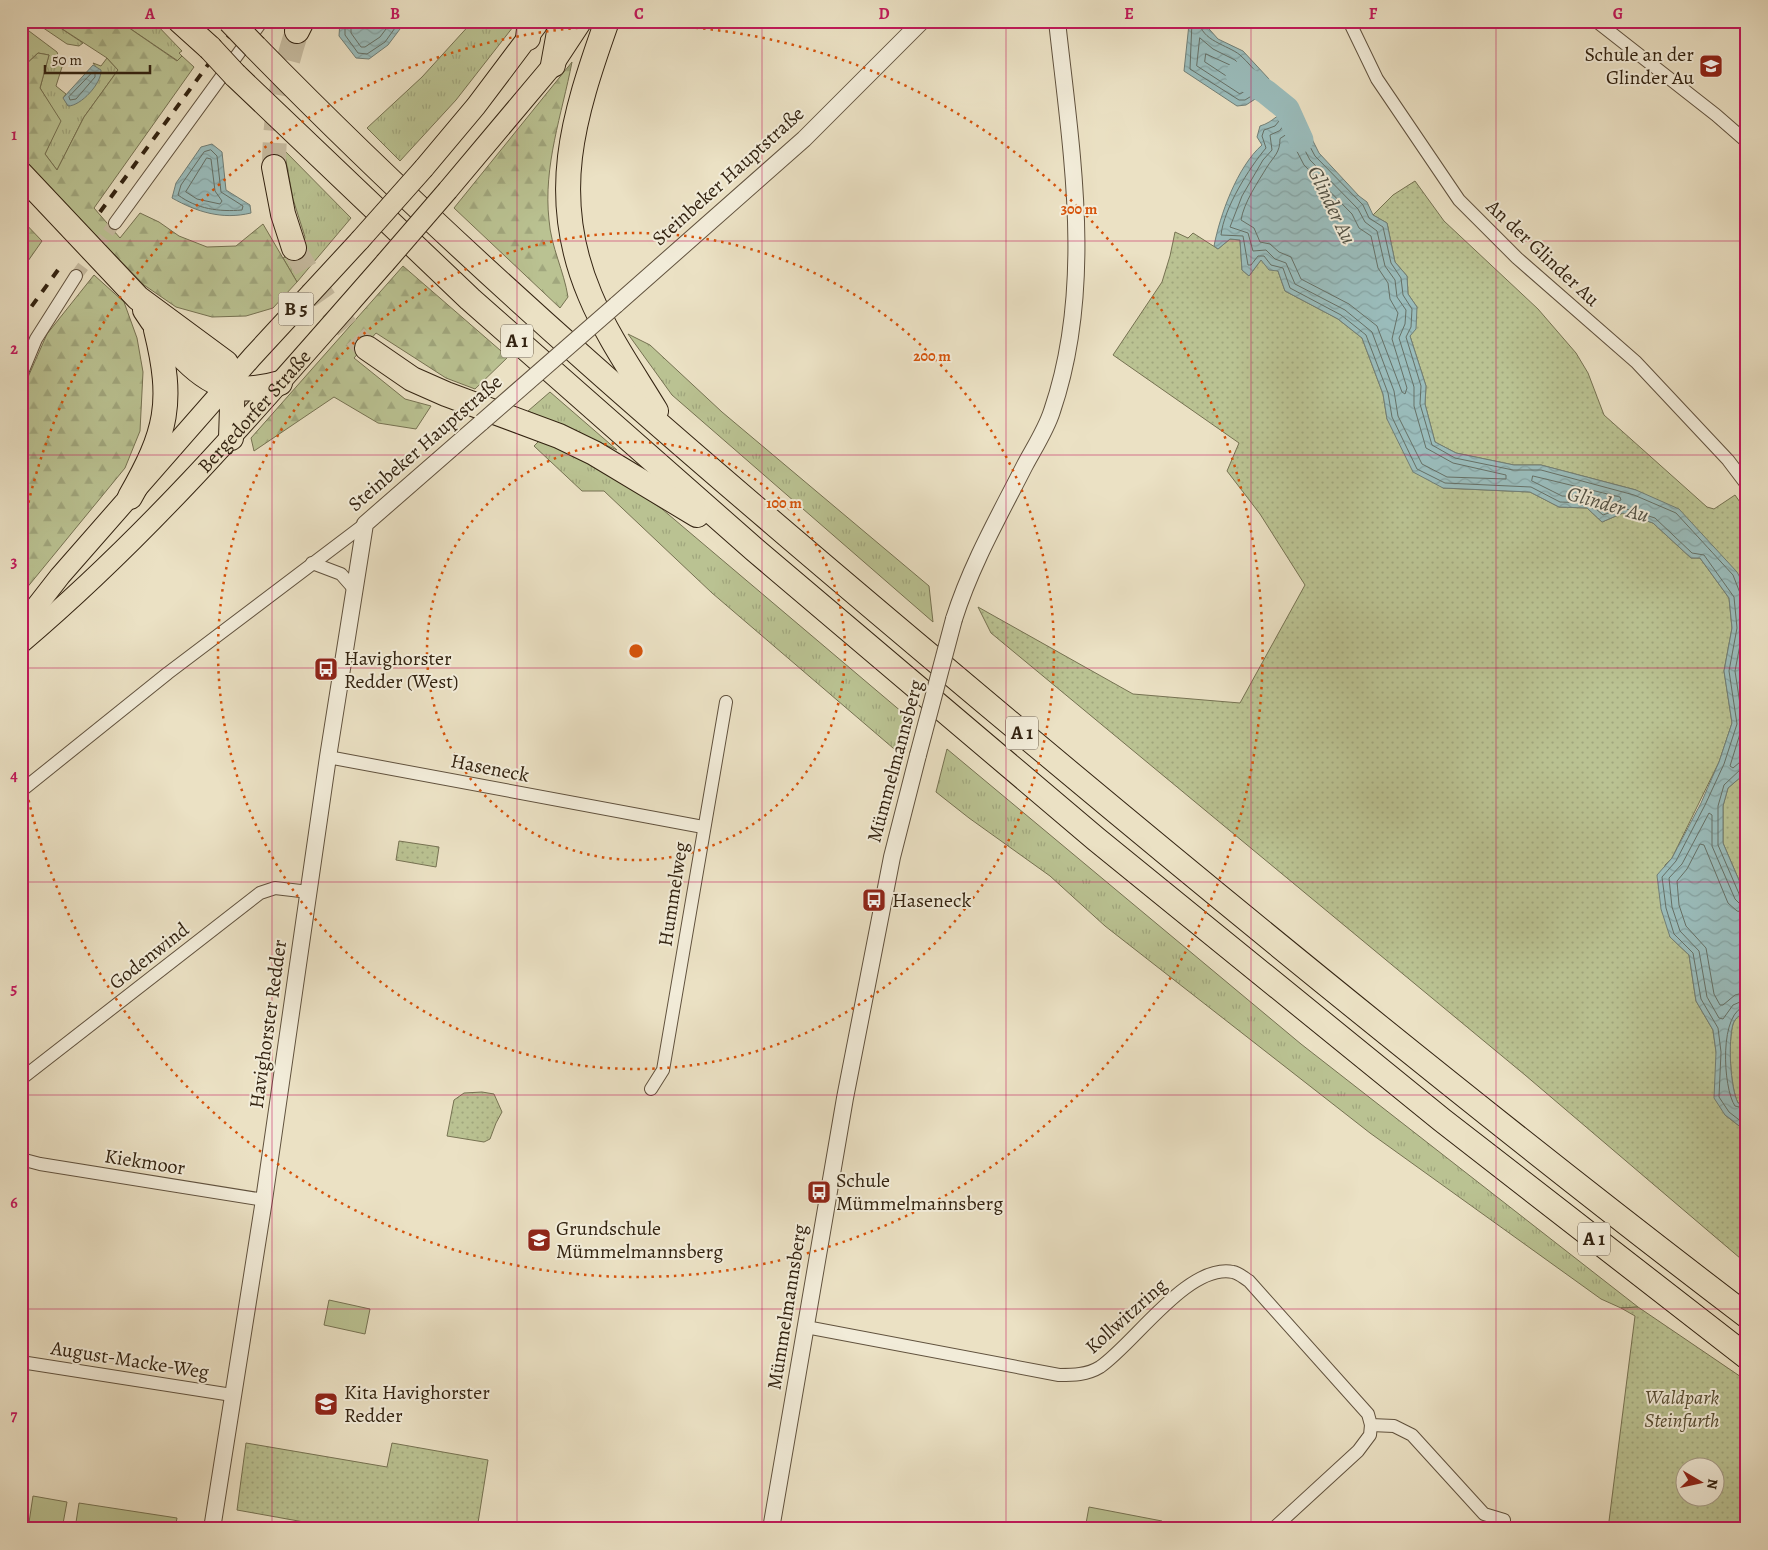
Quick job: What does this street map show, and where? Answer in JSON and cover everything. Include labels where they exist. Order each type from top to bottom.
[{"type":"highway","name":"A 1","points":[[180,21],[470,299],[755,550],[1096,839],[1442,1120],[1747,1357]]},
{"type":"highway","name":"A 1","points":[[230,21],[305,97],[487,270],[669,432],[1012,725],[1358,1010],[1747,1316]]},
{"type":"highway","points":[[553,65],[561,21]]},
{"type":"highway","points":[[607,21],[574,120],[567,173],[571,231],[578,261],[590,295],[612,339],[669,432]]},
{"type":"highway","points":[[274,166],[279,198],[294,248]]},
{"type":"highway","points":[[21,174],[138,298],[226,362],[231,385],[231,438]]},
{"type":"highway","points":[[138,298],[156,328],[197,372],[210,381],[258,388],[280,383]]},
{"type":"highway","points":[[130,497],[149,462],[164,416],[166,374],[156,328]]},
{"type":"highway","points":[[367,348],[412,379],[446,394],[559,436],[594,453],[755,550]]},
{"type":"main road","name":"Bergedorfer Straße","points":[[21,643],[80,594],[120,556],[231,438],[448,190],[553,65],[582,21]]},
{"type":"main road","name":"Bergedorfer Straße","points":[[21,626],[60,576],[424,168],[533,27]]},
{"type":"street","points":[[115,223],[262,21]]},
{"type":"street","name":"Steinbeker Hauptstraße","points":[[21,791],[168,673],[365,524],[804,139],[922,21]]},
{"type":"street","name":"Mümmelmannsberg","points":[[771,1529],[822,1225],[892,857],[954,620],[973,568],[1052,412],[1074,320],[1077,278],[1076,232],[1057,21]]},
{"type":"street","name":"An der Glinder Au","points":[[1349,21],[1377,79],[1459,200],[1517,258],[1636,362],[1728,460],[1747,486]]},
{"type":"street","points":[[1596,21],[1747,142]]},
{"type":"street","points":[[21,375],[36,339],[76,276]]},
{"type":"street","name":"Havighorster Redder","points":[[212,1529],[264,1200],[328,757],[365,524]]},
{"type":"street","points":[[312,563],[342,574],[354,590]]},
{"type":"street","name":"Hummelweg","points":[[651,1089],[663,1070],[703,827],[726,702]]},
{"type":"street","name":"Haseneck","points":[[328,757],[703,827]]},
{"type":"street","name":"Godenwind","points":[[21,1079],[260,893],[275,888],[309,892]]},
{"type":"street","name":"Kiekmoor","points":[[21,1159],[40,1164],[264,1200]]},
{"type":"street","name":"Kollwitzring","points":[[806,1327],[1059,1375],[1078,1376],[1099,1368],[1189,1284],[1208,1274],[1236,1272],[1249,1281],[1363,1408],[1368,1414],[1371,1425]]},
{"type":"street","name":"August-Macke-Weg","points":[[21,1362],[232,1395]]},
{"type":"street","points":[[1273,1529],[1358,1451],[1370,1435],[1371,1425],[1394,1426],[1412,1435],[1484,1514],[1504,1520]]},
{"type":"green space","points":[[33,21],[50,21],[83,43],[79,46],[67,44]]},
{"type":"green space","points":[[50,21],[119,21],[177,61],[182,56],[194,67],[94,208],[120,238],[140,213],[159,222],[179,236],[207,247],[236,246],[263,224],[297,282],[273,308],[246,316],[212,317],[176,307],[144,285],[21,158],[21,69],[38,53],[49,55],[40,88],[61,121],[45,154],[57,170],[84,117],[118,70],[107,58]]},
{"type":"green space","points":[[119,21],[153,21],[182,51],[179,53],[182,56],[178,61]]},
{"type":"green space","points":[[473,21],[514,21],[513,27],[456,100],[400,161],[367,128],[422,77]]},
{"type":"green space","points":[[21,25],[57,52],[62,67],[56,86],[66,94],[63,98],[96,67],[93,63],[101,66],[107,58],[118,70],[84,117],[57,170],[45,154],[60,121],[40,88],[49,55],[38,53],[21,69]]},
{"type":"green space","points":[[572,62],[554,140],[548,200],[550,230],[568,297],[560,308],[454,208]]},
{"type":"green space","points":[[284,150],[351,218],[297,282],[283,258],[303,247],[305,237],[293,199]]},
{"type":"green space","points":[[1415,181],[1444,221],[1538,309],[1576,353],[1588,373],[1604,415],[1707,507],[1714,509],[1735,495],[1747,512],[1747,609],[1744,585],[1636,490],[1541,465],[1514,465],[1456,453],[1435,442],[1425,404],[1426,386],[1410,336],[1417,307],[1408,294],[1407,276],[1395,262],[1387,223],[1373,215],[1393,195]]},
{"type":"green space","points":[[21,219],[42,241],[21,271]]},
{"type":"green space","points":[[1175,232],[1188,238],[1193,233],[1218,249],[1230,239],[1240,240],[1242,270],[1249,276],[1261,260],[1278,271],[1285,291],[1338,319],[1362,338],[1383,394],[1387,419],[1443,488],[1530,492],[1559,507],[1587,508],[1602,522],[1623,513],[1653,523],[1691,558],[1700,558],[1729,598],[1732,628],[1724,671],[1732,723],[1719,762],[1672,858],[1665,865],[1670,937],[1689,955],[1696,1001],[1713,1030],[1725,1115],[1747,1132],[1747,1264],[1525,1075],[991,633],[978,607],[1133,694],[1240,703],[1305,585],[1260,514],[1227,471],[1239,443],[1113,355],[1162,282]]},
{"type":"green space","points":[[403,266],[508,357],[475,389],[446,378],[376,333],[354,358],[405,399],[431,406],[416,429],[378,423],[334,397],[254,451],[251,438]]},
{"type":"green space","points":[[94,275],[124,302],[137,338],[143,372],[140,431],[125,468],[21,595],[21,393],[47,334]]},
{"type":"green space","points":[[628,334],[650,345],[722,412],[929,586],[933,622],[672,395]]},
{"type":"green space","points":[[550,392],[617,450],[528,411]]},
{"type":"green space","points":[[541,439],[601,468],[662,509],[909,718],[900,754],[712,593],[604,491],[582,491],[534,446]]},
{"type":"green space","points":[[947,749],[1301,1044],[1638,1307],[1621,1308],[1601,1299],[1370,1133],[1105,926],[1050,876],[936,792]]},
{"type":"green space","points":[[1747,769],[1747,899],[1723,843],[1723,806],[1728,788]]},
{"type":"green space","points":[[399,841],[439,847],[436,867],[396,860]]},
{"type":"green space","points":[[1747,1009],[1747,1105],[1738,1103],[1735,1096],[1730,1052],[1733,1024]]},
{"type":"green space","points":[[482,1092],[494,1094],[502,1112],[490,1139],[484,1142],[447,1136],[454,1100],[464,1093]]},
{"type":"green space","points":[[329,1300],[370,1309],[365,1334],[324,1325]]},
{"type":"green space","name":"Waldpark Steinfurth","points":[[1638,1307],[1747,1381],[1747,1529],[1608,1529],[1635,1316],[1621,1308]]},
{"type":"green space","points":[[246,1443],[387,1467],[392,1443],[488,1460],[477,1529],[343,1529],[237,1510]]},
{"type":"green space","points":[[33,1496],[67,1502],[62,1529],[28,1529]]},
{"type":"green space","points":[[79,1503],[177,1518],[175,1529],[75,1529]]},
{"type":"green space","points":[[1089,1507],[1162,1521],[1160,1529],[1085,1529]]},
{"type":"water","points":[[340,21],[406,21],[388,45],[369,59],[356,58],[339,36]]},
{"type":"water","points":[[1185,21],[1202,21],[1218,39],[1243,51],[1269,79],[1266,86],[1269,90],[1246,105],[1237,106],[1184,71],[1189,24]]},
{"type":"water","points":[[93,65],[101,70],[98,81],[84,98],[68,106],[63,98]]},
{"type":"water","points":[[1293,106],[1300,115],[1319,153],[1359,196],[1367,202],[1373,215],[1387,223],[1395,262],[1407,276],[1408,294],[1417,307],[1416,329],[1410,336],[1426,386],[1425,404],[1435,442],[1456,453],[1514,465],[1541,465],[1636,490],[1679,509],[1737,572],[1744,585],[1747,609],[1747,769],[1728,788],[1723,806],[1723,843],[1747,899],[1747,1009],[1733,1024],[1730,1052],[1735,1096],[1738,1103],[1747,1105],[1747,1132],[1725,1115],[1714,1098],[1716,1052],[1713,1030],[1696,1001],[1689,955],[1670,937],[1661,909],[1657,875],[1672,858],[1701,803],[1719,762],[1732,723],[1724,671],[1732,628],[1729,598],[1700,558],[1691,558],[1653,523],[1623,513],[1602,522],[1587,508],[1559,507],[1530,492],[1443,488],[1413,472],[1387,419],[1383,394],[1362,338],[1338,319],[1285,291],[1278,271],[1269,270],[1261,260],[1249,276],[1242,270],[1240,240],[1230,239],[1218,249],[1214,246],[1225,206],[1237,178],[1253,154],[1262,145],[1257,137],[1260,126]]},
{"type":"water","points":[[212,144],[222,152],[226,190],[250,205],[251,213],[230,216],[220,215],[200,211],[172,198],[176,183],[201,147]]},
{"type":"waterway","name":"Glinder Au","points":[[1238,74],[1266,92],[1287,109],[1301,140]]},
{"type":"tunnel","points":[[274,167],[275,132],[280,98],[287,64],[297,31]]},
{"type":"tunnel","points":[[76,276],[115,223]]},
{"type":"tunnel","points":[[294,248],[309,276],[326,301],[367,348]]},
{"type":"railway","points":[[100,212],[240,21]]},
{"type":"railway","points":[[21,321],[63,263]]},
{"type":"place","name":"Schule an der Glinder Au","points":[[1711,66]]},
{"type":"place","name":"Havighorster Redder (West)","points":[[326,669]]},
{"type":"place","name":"Haseneck","points":[[874,900]]},
{"type":"place","name":"Schule Mümmelmannsberg","points":[[819,1192]]},
{"type":"place","name":"Grundschule Mümmelmannsberg","points":[[539,1240]]},
{"type":"place","name":"Kita Havighorster Redder","points":[[326,1404]]}]
